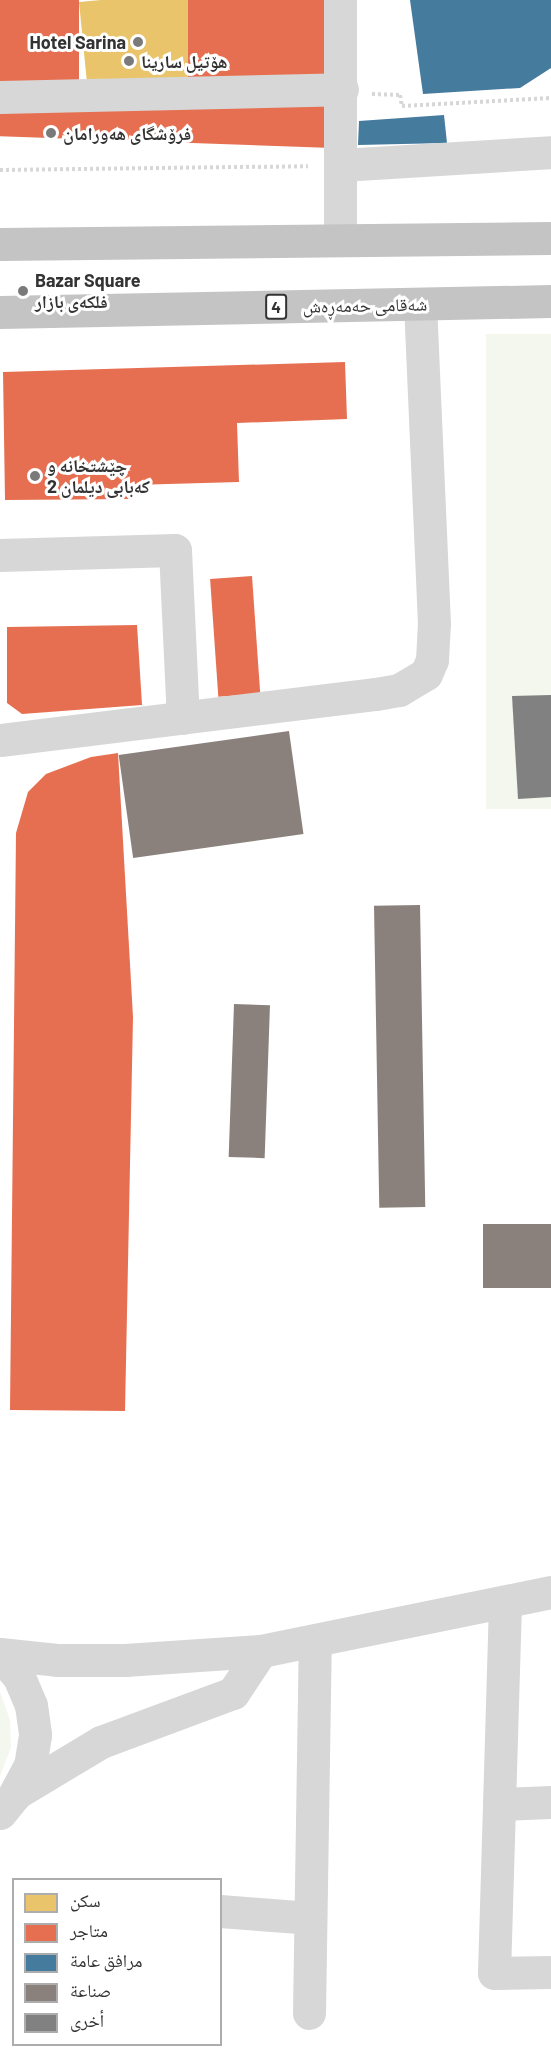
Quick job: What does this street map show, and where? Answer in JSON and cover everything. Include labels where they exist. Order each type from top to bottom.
[{"type":"highway","points":[[0,244],[551,238]]},
{"type":"highway","name":"شەقامی حەمەڕەش","points":[[0,312],[551,300]]},
{"type":"street","points":[[340,0],[342,89],[340,240]]},
{"type":"street","points":[[0,98],[342,89]]},
{"type":"street","points":[[341,165],[551,152]]},
{"type":"street","points":[[0,740],[399,690],[426,674],[432,660],[434,624],[420,304]]},
{"type":"street","points":[[0,555],[176,550],[183,718]]},
{"type":"street","points":[[0,1654],[57,1660],[125,1660],[261,1651],[315,1642],[551,1592]]},
{"type":"street","points":[[505,1603],[494,1973],[551,1972]]},
{"type":"street","points":[[309,2013],[315,1642]]},
{"type":"street","points":[[6,1806],[101,1742],[233,1693],[261,1651]]},
{"type":"street","points":[[0,1654],[19,1677],[31,1705],[35,1735],[30,1766],[6,1806]]},
{"type":"street","points":[[499,1804],[551,1802]]},
{"type":"street","points":[[222,1911],[310,1918]]},
{"type":"path","points":[[342,89],[400,95],[402,106],[551,98]]},
{"type":"path","points":[[0,170],[341,165]]},
{"type":"shaded area","points":[[486,334],[551,334],[551,809],[486,809]]},
{"type":"shaded area","points":[[0,1692],[10,1720],[11,1747],[0,1776]]},
{"type":"building: سكن","name":"Hotel Sarina","points":[[188,0],[197,82],[87,83],[79,2]]},
{"type":"building: متاجر","points":[[0,0],[79,0],[79,86],[0,86]]},
{"type":"building: متاجر","points":[[188,0],[331,0],[331,82],[188,82]]},
{"type":"building: متاجر","points":[[0,90],[334,102],[332,148],[0,136]]},
{"type":"building: متاجر","points":[[345,362],[347,419],[237,423],[239,482],[133,485],[134,499],[5,500],[3,372]]},
{"type":"building: متاجر","points":[[252,576],[260,694],[218,697],[210,579]]},
{"type":"building: متاجر","points":[[137,625],[142,705],[22,714],[7,703],[7,627]]},
{"type":"building: متاجر","points":[[118,753],[133,1017],[125,1411],[10,1410],[16,833],[28,792],[46,774],[91,757]]},
{"type":"building: مرافق عامة","points":[[410,0],[551,0],[551,68],[520,88],[423,94]]},
{"type":"building: مرافق عامة","points":[[444,115],[447,143],[358,145],[359,121]]},
{"type":"building: صناعة","points":[[289,731],[303,834],[133,858],[119,755]]},
{"type":"building: صناعة","points":[[420,905],[425,1207],[379,1208],[374,906]]},
{"type":"building: صناعة","points":[[234,1004],[270,1005],[265,1158],[229,1157]]},
{"type":"building: صناعة","points":[[483,1224],[551,1224],[551,1288],[483,1288]]},
{"type":"building: أخرى","points":[[551,695],[551,797],[518,799],[512,696]]},
{"type":"place","name":"Hotel Sarina","points":[[138,42]]},
{"type":"place","name":"هۆتیل سارینا","points":[[129,61]]},
{"type":"place","name":"فرۆشگای هەورامان","points":[[51,133]]},
{"type":"place","name":"Bazar Square فلکەی بازار","points":[[23,291]]},
{"type":"place","name":"چێشتخانە و کەبابی دیلمان 2","points":[[35,476]]}]
